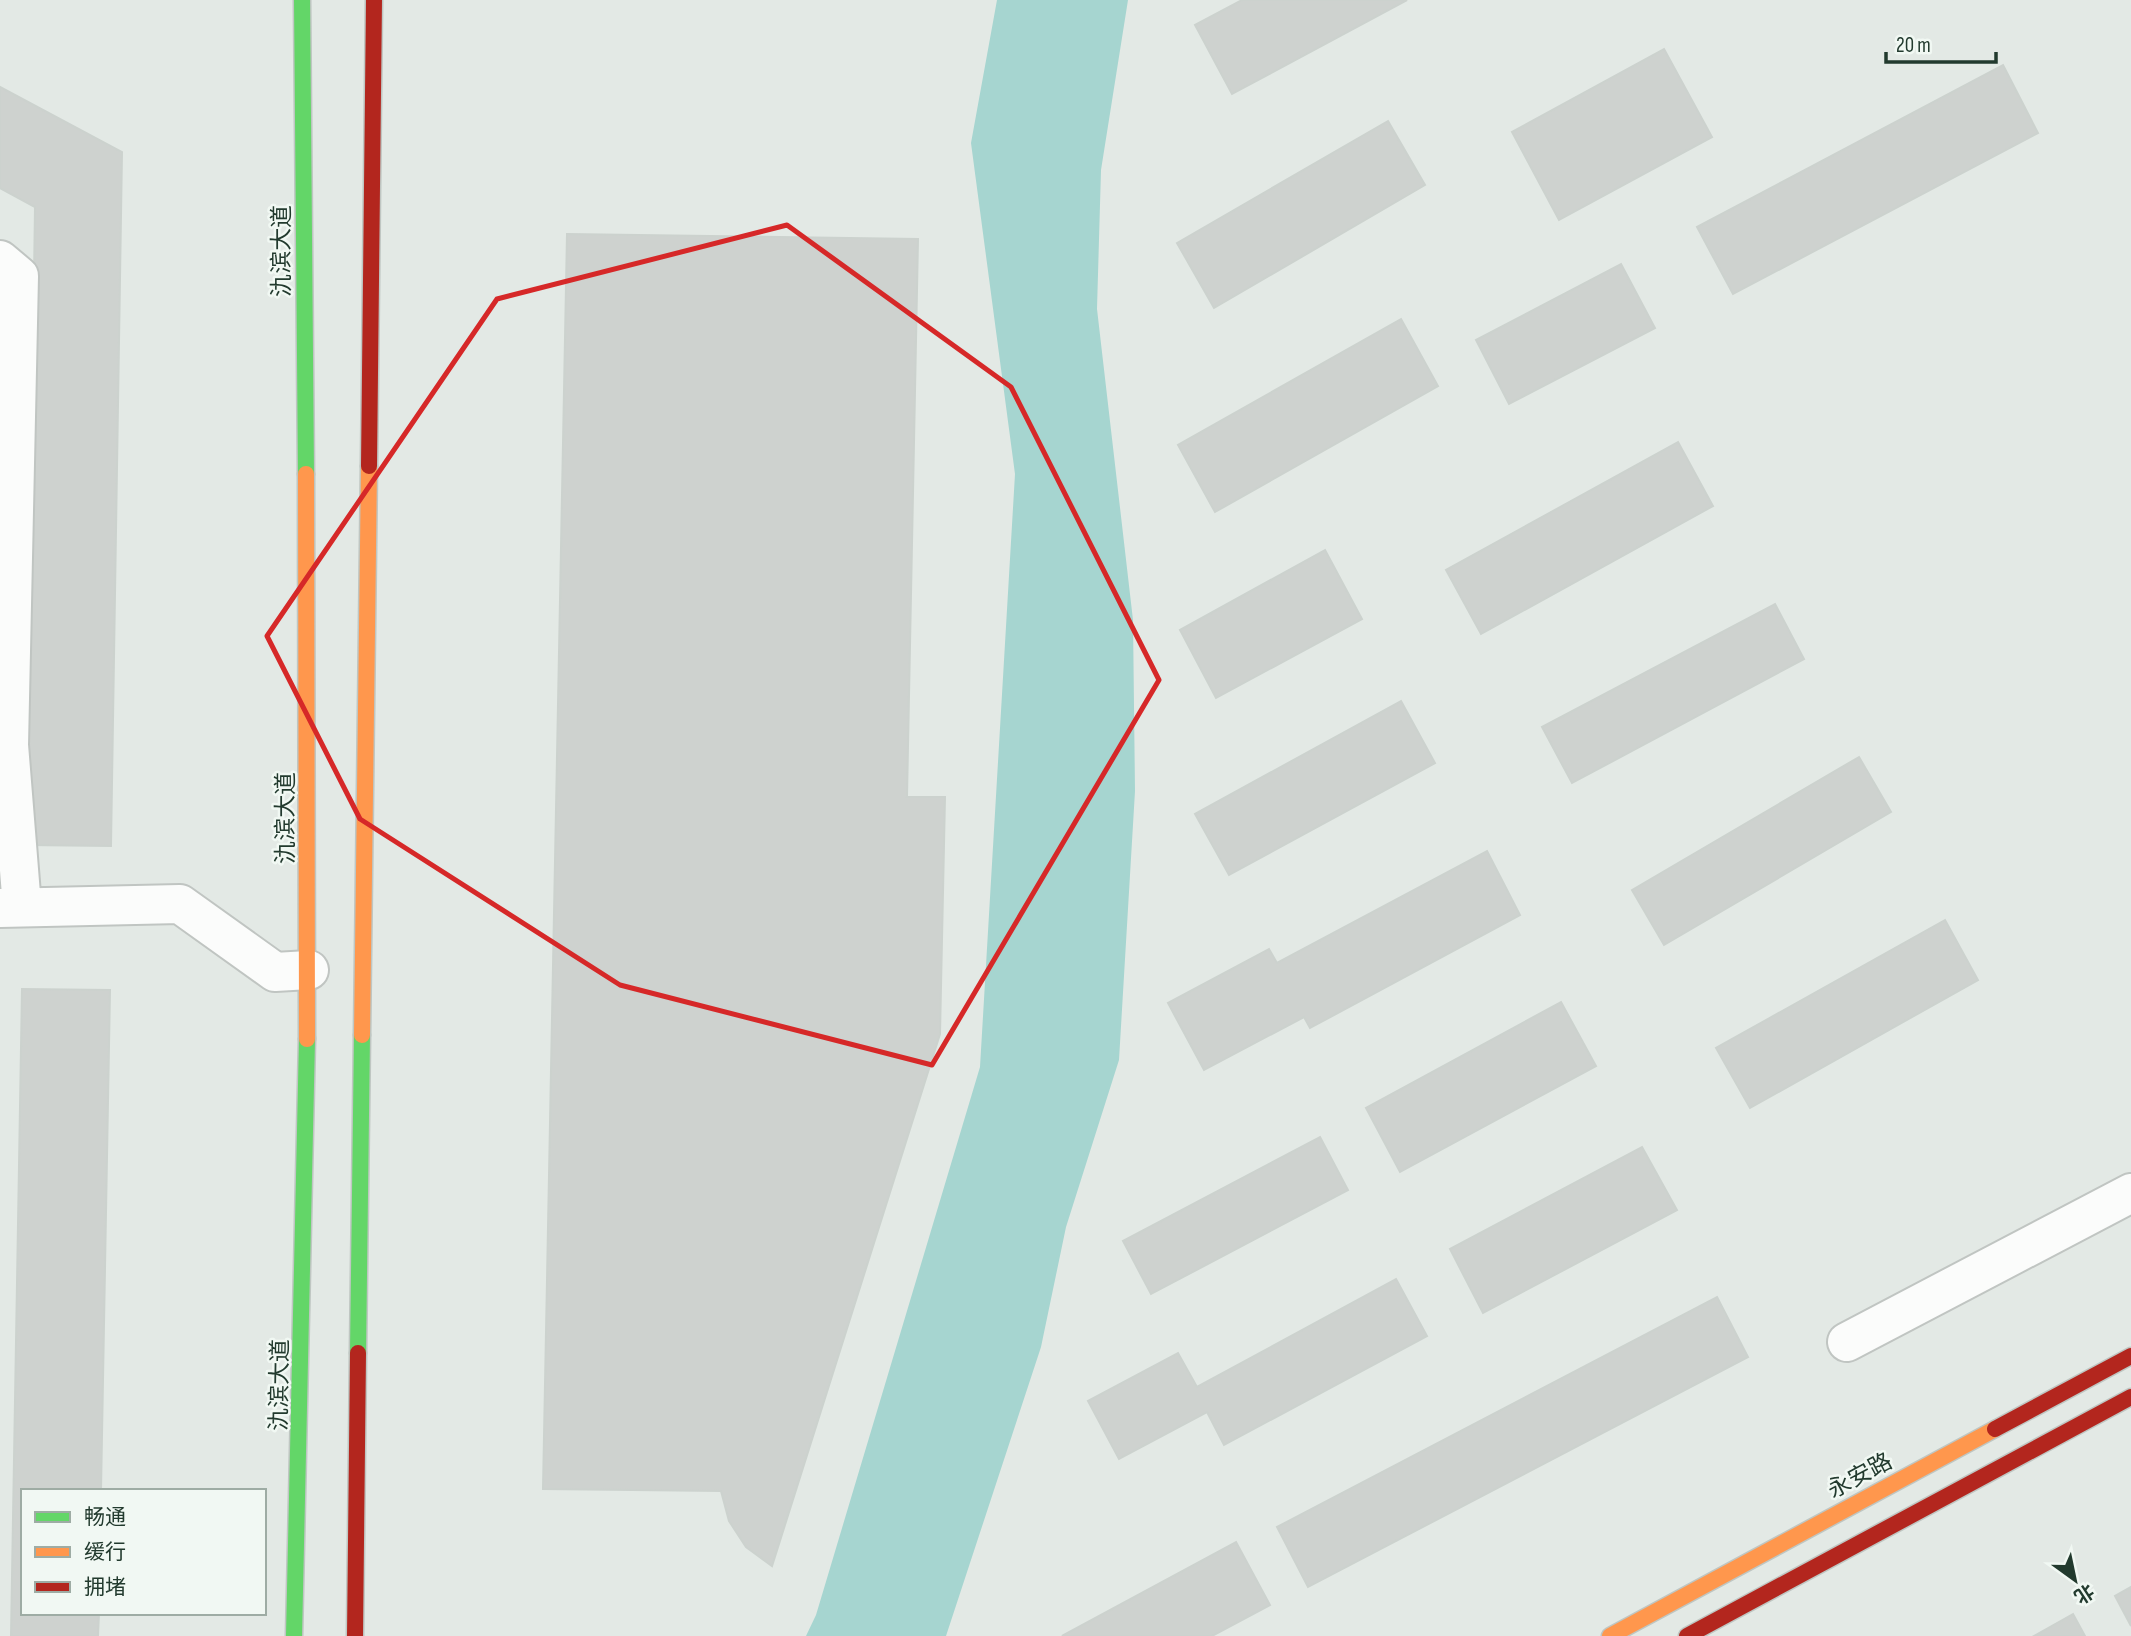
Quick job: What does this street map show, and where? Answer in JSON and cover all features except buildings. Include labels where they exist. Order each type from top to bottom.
[{"type":"main road","name":"氿滨大道","points":[[295,1636],[302,1459],[309,970],[302,0]]},
{"type":"main road","points":[[355,1636],[374,0]]},
{"type":"main road","name":"永安路","points":[[1610,1636],[2131,1356]]},
{"type":"main road","points":[[1687,1636],[2131,1397]]},
{"type":"street","points":[[0,260],[19,276],[8,455],[5,727],[11,907],[180,904],[275,972],[309,970]]},
{"type":"street","points":[[1847,1342],[2131,1193]]},
{"type":"highlighted area","points":[[787,225],[1011,387],[1159,680],[932,1065],[620,985],[360,819],[267,636],[497,299]]},
{"type":"water","points":[[997,0],[1128,0],[1101,170],[1097,309],[1133,620],[1135,791],[1119,1060],[1066,1227],[1041,1347],[946,1636],[806,1636],[816,1615],[980,1067],[1015,474],[971,143]]},
{"type":"traffic: fast","points":[[302,0],[306,474]]},
{"type":"traffic: fast","points":[[358,1353],[362,1035]]},
{"type":"traffic: fast","points":[[294,1636],[307,1039]]},
{"type":"traffic: slow","points":[[362,1035],[369,466]]},
{"type":"traffic: slow","points":[[306,474],[307,1039]]},
{"type":"traffic: slow","points":[[1610,1636],[1995,1429]]},
{"type":"traffic: jam","points":[[369,466],[374,0]]},
{"type":"traffic: jam","points":[[355,1636],[358,1353]]},
{"type":"traffic: jam","points":[[1995,1429],[2131,1356]]},
{"type":"traffic: jam","points":[[1687,1636],[2131,1397]]}]
